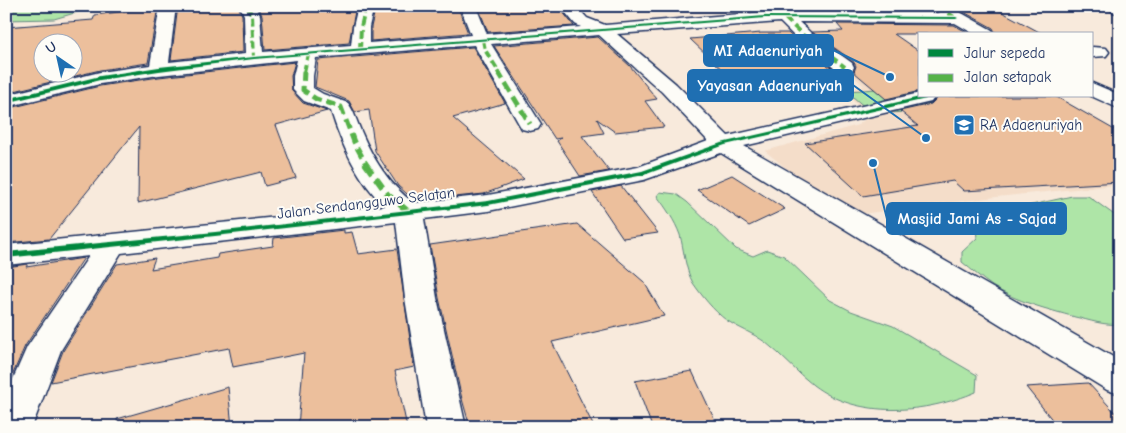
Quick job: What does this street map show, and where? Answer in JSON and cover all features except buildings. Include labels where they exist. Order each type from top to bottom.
[{"type":"street","points":[[158,69],[168,6]]},
{"type":"street","points":[[247,6],[252,15],[254,58]]},
{"type":"street","points":[[360,50],[361,27],[366,6]]},
{"type":"street","points":[[470,6],[469,10],[489,55],[530,124]]},
{"type":"street","points":[[567,6],[577,19],[603,30],[690,108],[723,144],[1120,379]]},
{"type":"street","points":[[938,6],[982,32]]},
{"type":"street","points":[[6,101],[100,78],[158,69],[254,58],[603,30],[760,12],[785,18],[956,18]]},
{"type":"street","points":[[785,18],[807,39],[845,67]]},
{"type":"street","points":[[308,54],[304,70],[303,90],[308,96],[320,102],[341,107],[353,139],[374,175],[389,195],[409,212],[421,298],[446,427]]},
{"type":"street","points":[[1094,90],[1117,100]]},
{"type":"street","name":"Jalan Sendangguwo Selatan","points":[[6,255],[488,203],[613,180],[666,166],[723,144],[924,98]]},
{"type":"street","points":[[12,427],[45,347],[111,244]]},
{"type":"shaded area","points":[[918,66],[918,98],[975,98],[1116,185],[996,197],[845,216],[765,151],[858,125],[868,117],[843,90],[864,86],[849,72]]},
{"type":"green space","points":[[6,6],[99,6],[54,19],[6,20]]},
{"type":"green space","points":[[909,87],[918,94],[918,98],[923,98],[939,110],[873,114],[846,91]]},
{"type":"green space","points":[[660,192],[676,194],[687,202],[736,249],[753,256],[767,250],[784,256],[830,300],[851,311],[893,326],[977,375],[976,392],[936,405],[893,410],[851,404],[831,396],[813,385],[765,342],[726,320],[704,298],[690,278],[680,235],[676,225],[657,196]]},
{"type":"green space","points":[[1072,196],[1088,196],[1120,219],[1120,324],[1091,321],[1022,301],[992,286],[962,262],[962,252],[977,238],[976,228],[968,210],[1018,208]]},
{"type":"marked path","points":[[247,6],[252,15],[254,58]]},
{"type":"marked path","points":[[360,50],[361,27],[366,6]]},
{"type":"marked path","points":[[756,6],[765,17]]},
{"type":"marked path","points":[[938,6],[954,17]]},
{"type":"marked path","points":[[785,18],[807,39],[845,67]]},
{"type":"marked path","points":[[483,40],[485,50],[530,124]]},
{"type":"marked path","points":[[308,54],[303,76],[303,90],[316,99],[341,107],[354,142],[366,165],[388,195],[409,212]]},
{"type":"cycle path","points":[[6,101],[100,78],[254,58],[765,17],[956,18]]},
{"type":"cycle path","points":[[6,255],[215,234],[488,203],[644,173],[723,144],[924,98]]},
{"type":"place","name":"MI Adaenuriyah","points":[[890,77]]},
{"type":"place","name":"RA Adaenuriyah","points":[[964,125]]},
{"type":"place","name":"Yayasan Adaenuriyah","points":[[926,138]]},
{"type":"place","name":"Masjid Jami As - Sajad","points":[[873,163]]}]
